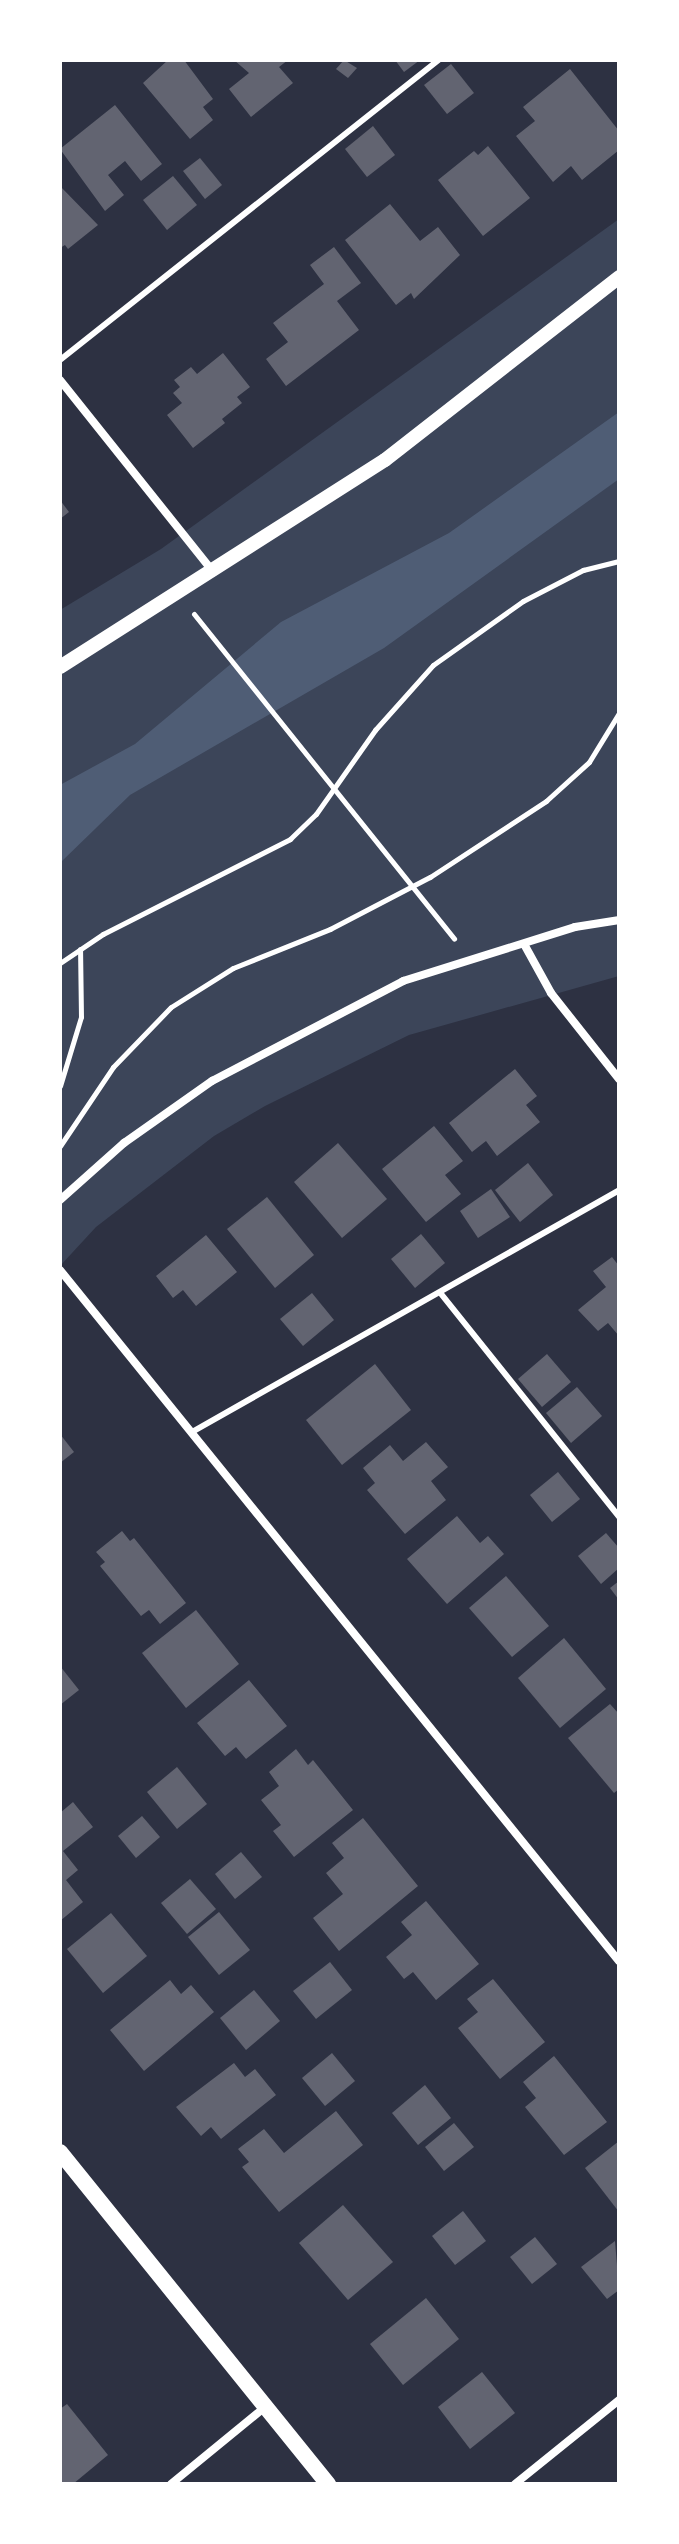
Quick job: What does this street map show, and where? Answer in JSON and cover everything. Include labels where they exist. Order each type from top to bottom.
[{"type":"main road","points":[[60,2152],[328,2484]]},
{"type":"street","points":[[60,667],[214,572],[385,460],[619,277]]},
{"type":"street","points":[[60,380],[214,572]]},
{"type":"street","points":[[60,1200],[124,1143],[212,1081],[403,981],[524,944],[619,920]]},
{"type":"street","points":[[524,944],[551,993],[619,1079]]},
{"type":"street","points":[[60,1270],[619,1961]]},
{"type":"street","points":[[515,2484],[619,2400]]},
{"type":"street","points":[[171,2484],[265,2407]]},
{"type":"lane","points":[[60,360],[439,60]]},
{"type":"lane","points":[[192,1432],[442,1295],[619,1190]]},
{"type":"lane","points":[[442,1295],[619,1517]]},
{"type":"path","points":[[60,963],[80,948],[290,839],[316,814],[375,730],[433,665],[514,606],[583,570],[619,561]]},
{"type":"path","points":[[194,614],[454,939]]},
{"type":"path","points":[[60,1146],[113,1067],[171,1007],[233,968],[330,929],[430,877],[546,801],[589,762],[619,713]]},
{"type":"path","points":[[60,1086],[81,1017],[80,948]]},
{"type":"shaded area","points":[[619,219],[619,976],[409,1035],[265,1106],[214,1136],[96,1227],[60,1266],[60,610],[161,549]]},
{"type":"shaded area","points":[[619,412],[619,479],[384,648],[130,795],[60,863],[60,785],[135,744],[281,622],[449,533]]},
{"type":"building","points":[[168,60],[184,60],[213,99],[203,107],[213,120],[190,139],[143,83]]},
{"type":"building","points":[[234,60],[288,60],[279,67],[293,83],[251,117],[229,89],[249,73]]},
{"type":"building","points":[[344,60],[357,68],[348,78],[336,69]]},
{"type":"building","points":[[395,60],[420,60],[404,72]]},
{"type":"building","points":[[451,64],[474,93],[447,114],[424,85]]},
{"type":"building","points":[[570,69],[619,131],[619,150],[582,180],[571,166],[553,182],[516,136],[535,121],[523,107]]},
{"type":"building","points":[[115,105],[162,164],[141,181],[125,161],[108,175],[124,195],[105,211],[60,149]]},
{"type":"building","points":[[373,126],[395,155],[367,177],[345,149]]},
{"type":"building","points":[[488,146],[530,198],[483,236],[438,180],[474,151],[478,155]]},
{"type":"building","points":[[200,158],[222,185],[205,199],[183,171]]},
{"type":"building","points":[[173,176],[197,205],[167,230],[143,200]]},
{"type":"building","points":[[60,186],[98,225],[68,249],[65,245],[60,248]]},
{"type":"building","points":[[390,204],[420,241],[438,227],[460,255],[414,299],[411,293],[396,305],[345,240]]},
{"type":"building","points":[[334,247],[361,283],[337,301],[359,330],[286,386],[266,359],[288,342],[273,323],[324,284],[310,265]]},
{"type":"building","points":[[223,353],[250,387],[237,397],[242,403],[222,419],[225,423],[193,448],[167,415],[182,403],[173,393],[180,387],[174,380],[191,367],[197,374]]},
{"type":"building","points":[[60,500],[69,512],[60,519]]},
{"type":"building","points":[[515,1069],[537,1096],[526,1105],[540,1122],[497,1156],[486,1141],[472,1152],[449,1123]]},
{"type":"building","points":[[434,1126],[463,1161],[445,1175],[461,1194],[426,1222],[382,1169]]},
{"type":"building","points":[[338,1143],[387,1199],[342,1238],[294,1182]]},
{"type":"building","points":[[528,1163],[553,1195],[520,1222],[495,1190]]},
{"type":"building","points":[[491,1189],[510,1217],[478,1238],[460,1211]]},
{"type":"building","points":[[267,1197],[314,1255],[275,1288],[227,1229]]},
{"type":"building","points":[[421,1234],[445,1263],[415,1288],[391,1259]]},
{"type":"building","points":[[206,1235],[237,1272],[196,1306],[183,1290],[173,1298],[156,1276]]},
{"type":"building","points":[[612,1257],[619,1266],[619,1336],[608,1323],[598,1331],[578,1310],[606,1287],[593,1271]]},
{"type":"building","points":[[312,1293],[334,1320],[303,1346],[280,1319]]},
{"type":"building","points":[[547,1354],[571,1382],[542,1407],[518,1379]]},
{"type":"building","points":[[375,1364],[411,1410],[342,1465],[306,1420]]},
{"type":"building","points":[[577,1387],[602,1416],[571,1443],[546,1413]]},
{"type":"building","points":[[60,1434],[74,1452],[60,1463]]},
{"type":"building","points":[[426,1442],[448,1467],[431,1481],[446,1500],[405,1534],[367,1490],[375,1483],[363,1468],[390,1445],[403,1461]]},
{"type":"building","points":[[558,1472],[580,1499],[552,1522],[530,1495]]},
{"type":"building","points":[[457,1516],[480,1543],[488,1536],[504,1554],[447,1604],[407,1559]]},
{"type":"building","points":[[122,1531],[130,1541],[134,1538],[186,1603],[160,1624],[149,1610],[141,1616],[100,1566],[105,1562],[96,1552]]},
{"type":"building","points":[[606,1533],[619,1548],[619,1568],[601,1584],[578,1556]]},
{"type":"building","points":[[506,1576],[549,1626],[512,1657],[469,1608]]},
{"type":"building","points":[[619,1581],[619,1600],[610,1588]]},
{"type":"building","points":[[196,1610],[239,1664],[186,1708],[142,1653]]},
{"type":"building","points":[[564,1638],[606,1689],[560,1728],[518,1678]]},
{"type":"building","points":[[60,1666],[79,1690],[60,1705]]},
{"type":"building","points":[[249,1680],[287,1726],[246,1759],[236,1747],[225,1756],[197,1723]]},
{"type":"building","points":[[610,1704],[619,1714],[619,1789],[614,1793],[568,1738]]},
{"type":"building","points":[[296,1749],[308,1765],[313,1760],[353,1810],[294,1857],[273,1831],[281,1825],[261,1800],[279,1786],[269,1772]]},
{"type":"building","points":[[177,1767],[207,1804],[177,1829],[147,1792]]},
{"type":"building","points":[[73,1802],[93,1827],[63,1851],[78,1870],[66,1880],[83,1902],[60,1921],[60,1813]]},
{"type":"building","points":[[142,1816],[160,1837],[136,1858],[118,1836]]},
{"type":"building","points":[[363,1818],[418,1886],[339,1951],[313,1918],[343,1894],[326,1873],[344,1858],[332,1843]]},
{"type":"building","points":[[241,1852],[262,1877],[235,1899],[215,1874]]},
{"type":"building","points":[[190,1879],[216,1909],[187,1934],[161,1903]]},
{"type":"building","points":[[426,1901],[479,1964],[436,2000],[413,1972],[404,1979],[386,1957],[412,1935],[401,1922]]},
{"type":"building","points":[[219,1912],[250,1950],[219,1975],[188,1937]]},
{"type":"building","points":[[111,1913],[147,1956],[103,1993],[67,1949]]},
{"type":"building","points":[[330,1962],[352,1990],[316,2019],[293,1991]]},
{"type":"building","points":[[493,1979],[545,2042],[500,2079],[458,2028],[478,2012],[467,1999]]},
{"type":"building","points":[[170,1980],[181,1994],[191,1985],[214,2012],[144,2071],[110,2030]]},
{"type":"building","points":[[254,1990],[280,2021],[246,2050],[220,2018]]},
{"type":"building","points":[[332,2053],[355,2081],[325,2106],[302,2078]]},
{"type":"building","points":[[554,2056],[607,2122],[564,2155],[525,2107],[536,2098],[523,2082]]},
{"type":"building","points":[[234,2063],[245,2077],[255,2069],[276,2095],[221,2139],[211,2127],[201,2136],[176,2107]]},
{"type":"building","points":[[425,2085],[451,2118],[418,2145],[392,2113]]},
{"type":"building","points":[[336,2111],[363,2145],[279,2212],[242,2167],[249,2162],[238,2149],[264,2129],[284,2153]]},
{"type":"building","points":[[454,2123],[474,2147],[444,2171],[425,2147]]},
{"type":"building","points":[[619,2141],[619,2212],[585,2168]]},
{"type":"building","points":[[343,2205],[393,2262],[348,2300],[299,2243]]},
{"type":"building","points":[[463,2211],[486,2241],[455,2265],[432,2236]]},
{"type":"building","points":[[535,2237],[557,2264],[532,2284],[510,2257]]},
{"type":"building","points":[[615,2241],[619,2290],[607,2299],[581,2267]]},
{"type":"building","points":[[426,2298],[459,2339],[403,2385],[370,2344]]},
{"type":"building","points":[[482,2372],[515,2413],[470,2449],[438,2407]]},
{"type":"building","points":[[67,2404],[108,2455],[73,2484],[60,2484],[60,2409]]}]
